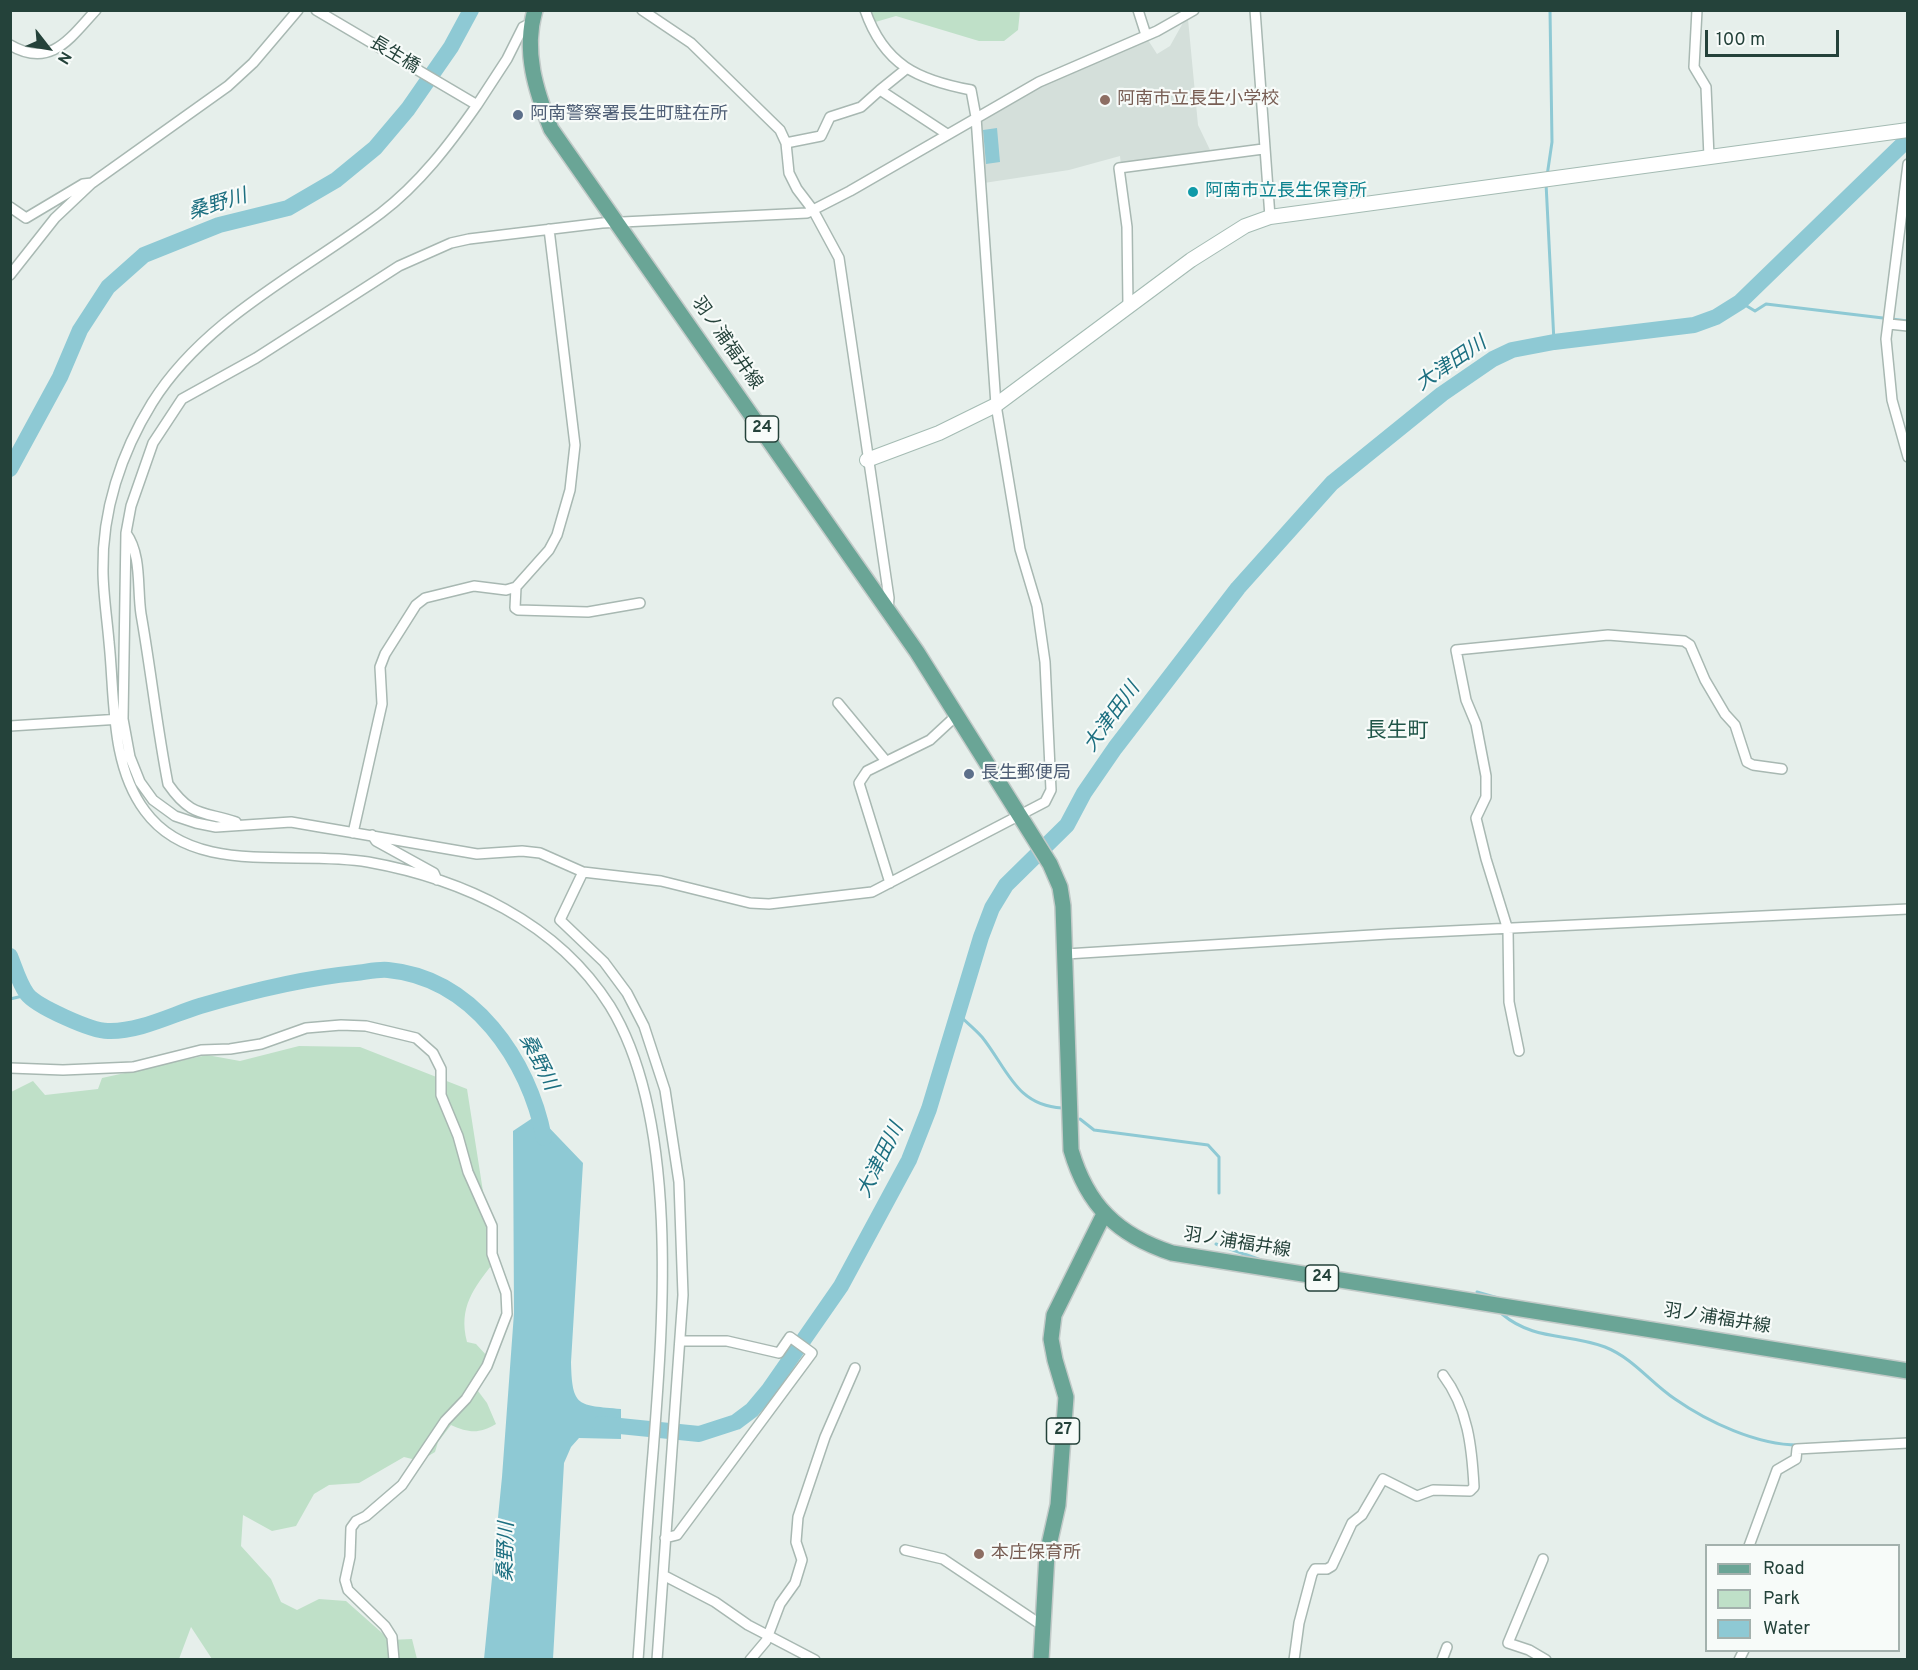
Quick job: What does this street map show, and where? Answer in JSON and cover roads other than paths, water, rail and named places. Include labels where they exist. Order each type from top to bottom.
[{"type":"main road","name":"羽ノ浦福井線","points":[[533,17],[532,72],[537,93],[551,129],[888,610],[1050,864],[1062,896],[1066,954],[1071,1150],[1078,1175],[1104,1214],[1148,1245],[1172,1253],[1908,1371]]},
{"type":"main road","name":"27","points":[[1042,1659],[1047,1554],[1058,1505],[1066,1397],[1051,1339],[1054,1316],[1104,1214]]},
{"type":"street","points":[[10,45],[21,51],[47,54],[58,49],[96,10]]},
{"type":"street","points":[[10,275],[56,218],[93,183],[228,86],[253,63],[298,10]]},
{"type":"street","name":"長生橋","points":[[316,10],[474,104]]},
{"type":"street","points":[[642,10],[691,43],[775,124],[786,143],[789,173],[797,189],[813,210],[838,258],[862,405],[867,460],[889,598],[888,610]]},
{"type":"street","points":[[865,10],[871,27],[906,69],[929,81],[971,90],[976,117],[996,405],[1020,549],[1037,606],[1045,662],[1051,790],[1045,802],[1020,817],[872,891],[759,904],[661,881],[583,872],[540,853],[522,851],[477,854],[291,822],[216,827],[175,816],[153,800],[140,782],[116,720],[126,533],[134,496],[153,443],[182,399],[256,358],[399,266],[451,243],[549,229],[807,213],[947,134],[976,117],[1039,81],[1146,35],[1194,10]]},
{"type":"street","points":[[1138,10],[1146,35]]},
{"type":"street","points":[[1255,10],[1263,149],[1270,217]]},
{"type":"street","points":[[1697,10],[1694,68],[1706,87],[1709,157]]},
{"type":"street","points":[[533,17],[523,27],[507,59],[474,104],[452,141],[418,181],[384,211],[225,323],[174,372],[151,405],[130,444],[115,480],[106,522],[102,571],[117,748],[128,781],[144,811],[160,827],[182,843],[234,857],[316,857],[369,862],[437,880],[507,908],[535,927],[574,961],[609,1004],[629,1042],[642,1083],[656,1158],[662,1239],[661,1363],[638,1659]]},
{"type":"street","points":[[786,143],[821,136],[830,117],[861,107],[906,69]]},
{"type":"street","points":[[880,90],[947,134]]},
{"type":"street","points":[[867,460],[939,433],[996,405],[1191,260],[1245,226],[1270,217],[1908,130]]},
{"type":"street","points":[[1128,306],[1127,227],[1119,168],[1263,149]]},
{"type":"street","points":[[1908,164],[1887,321],[1889,324],[1886,354],[1892,400],[1908,457]]},
{"type":"street","points":[[10,207],[26,218],[83,183],[93,183]]},
{"type":"street","points":[[353,833],[382,704],[380,667],[389,646],[416,605],[425,598],[474,586],[486,585],[506,590],[516,586],[549,550],[557,535],[573,471],[575,445],[549,229]]},
{"type":"street","points":[[1889,324],[1908,326]]},
{"type":"street","points":[[126,533],[132,542],[136,560],[141,612],[168,784],[177,796],[204,816],[241,824]]},
{"type":"street","points":[[516,586],[515,609],[518,610],[588,612],[640,603]]},
{"type":"street","points":[[1519,1051],[1509,1002],[1508,930],[1476,818],[1486,797],[1486,776],[1476,724],[1466,700],[1456,650],[1608,635],[1684,641],[1690,645],[1705,680],[1725,714],[1736,725],[1747,762],[1782,769]]},
{"type":"street","points":[[838,703],[886,761]]},
{"type":"street","points":[[890,883],[859,783],[867,771],[930,740],[957,715]]},
{"type":"street","points":[[10,726],[116,720]]},
{"type":"street","points":[[372,835],[376,841],[435,873],[437,880]]},
{"type":"street","points":[[583,872],[560,920],[604,962],[627,993],[644,1026],[665,1090],[679,1182],[683,1232],[681,1341],[657,1659]]},
{"type":"street","points":[[1066,954],[1216,943],[1908,909]]},
{"type":"street","points":[[10,1068],[63,1070],[133,1067],[201,1050],[230,1049],[261,1044],[306,1028],[341,1025],[366,1026],[416,1038],[433,1053],[441,1069],[441,1095],[458,1136],[468,1172],[492,1226],[492,1254],[506,1293],[507,1314],[487,1366],[466,1399],[445,1421],[402,1485],[366,1516],[356,1521],[351,1528],[350,1557],[345,1580],[348,1590],[385,1626],[392,1636],[394,1659]]},
{"type":"street","points":[[665,1538],[677,1535],[812,1353],[790,1337],[779,1353],[727,1341],[681,1341]]},
{"type":"street","points":[[750,1659],[768,1635],[780,1604],[795,1583],[802,1560],[796,1542],[798,1518],[825,1437],[855,1368]]},
{"type":"street","points":[[1294,1659],[1299,1623],[1312,1574],[1315,1569],[1327,1569],[1332,1566],[1352,1523],[1362,1515],[1383,1479],[1417,1496],[1433,1490],[1470,1491],[1474,1487],[1473,1447],[1455,1391],[1443,1375]]},
{"type":"street","points":[[1749,1544],[1777,1470],[1796,1459],[1797,1449],[1908,1443]]},
{"type":"street","points":[[905,1550],[943,1559],[1037,1622],[1044,1622]]},
{"type":"street","points":[[1543,1558],[1508,1643],[1546,1659]]},
{"type":"street","points":[[663,1575],[715,1602],[748,1625],[815,1659]]},
{"type":"street","points":[[1442,1659],[1447,1647]]},
{"type":"water","points":[[997,128],[1000,162],[986,164],[983,130]]},
{"type":"water","points":[[537,1115],[583,1163],[571,1362],[573,1388],[580,1401],[595,1406],[621,1409],[621,1439],[579,1438],[571,1447],[564,1463],[553,1659],[484,1659],[502,1477],[514,1313],[513,1131]]},
{"type":"waterway","name":"桑野川","points":[[10,469],[60,377],[80,330],[108,287],[144,255],[219,225],[288,208],[336,180],[375,148],[408,109],[451,47],[471,10]]},
{"type":"waterway","points":[[1547,176],[1552,142],[1550,10]]},
{"type":"waterway","name":"大津田川","points":[[600,1424],[699,1434],[736,1422],[752,1410],[768,1391],[841,1286],[909,1160],[929,1109],[981,937],[992,908],[1006,885],[1067,825],[1084,793],[1115,748],[1238,588],[1332,483],[1442,394],[1493,359],[1512,350],[1554,342],[1694,325],[1716,317],[1740,302],[1905,142]]},
{"type":"waterway","points":[[1546,183],[1554,342]]},
{"type":"waterway","points":[[1740,302],[1755,311],[1766,304],[1908,321]]},
{"type":"waterway","name":"桑野川","points":[[10,956],[22,985],[32,999],[77,1022],[108,1031],[143,1026],[219,1000],[317,978],[384,970],[418,976],[446,989],[471,1006],[492,1028],[510,1053],[525,1080],[544,1138]]},
{"type":"waterway","points":[[10,999],[27,995]]},
{"type":"waterway","points":[[958,1014],[982,1037],[1006,1073],[1023,1093],[1046,1106],[1062,1108]]},
{"type":"waterway","points":[[1080,1119],[1094,1130],[1208,1145],[1219,1157],[1219,1193]]},
{"type":"waterway","points":[[1216,1244],[1261,1260]]},
{"type":"waterway","points":[[1477,1292],[1498,1298]]},
{"type":"waterway","points":[[1502,1314],[1526,1329],[1591,1343],[1615,1352],[1675,1399],[1718,1424],[1750,1437],[1798,1445]]},
{"type":"waterway","points":[[1840,1442],[1891,1440]]},
{"type":"place","name":"阿南市立長生小学校","points":[[1105,100]]},
{"type":"place","name":"阿南警察署長生町駐在所","points":[[518,115]]},
{"type":"place","name":"阿南市立長生保育所","points":[[1193,192]]},
{"type":"place","name":"長生郵便局","points":[[969,774]]},
{"type":"place","name":"本庄保育所","points":[[979,1554]]},
{"type":"district","name":"長生町","points":[[1397,733]]}]
